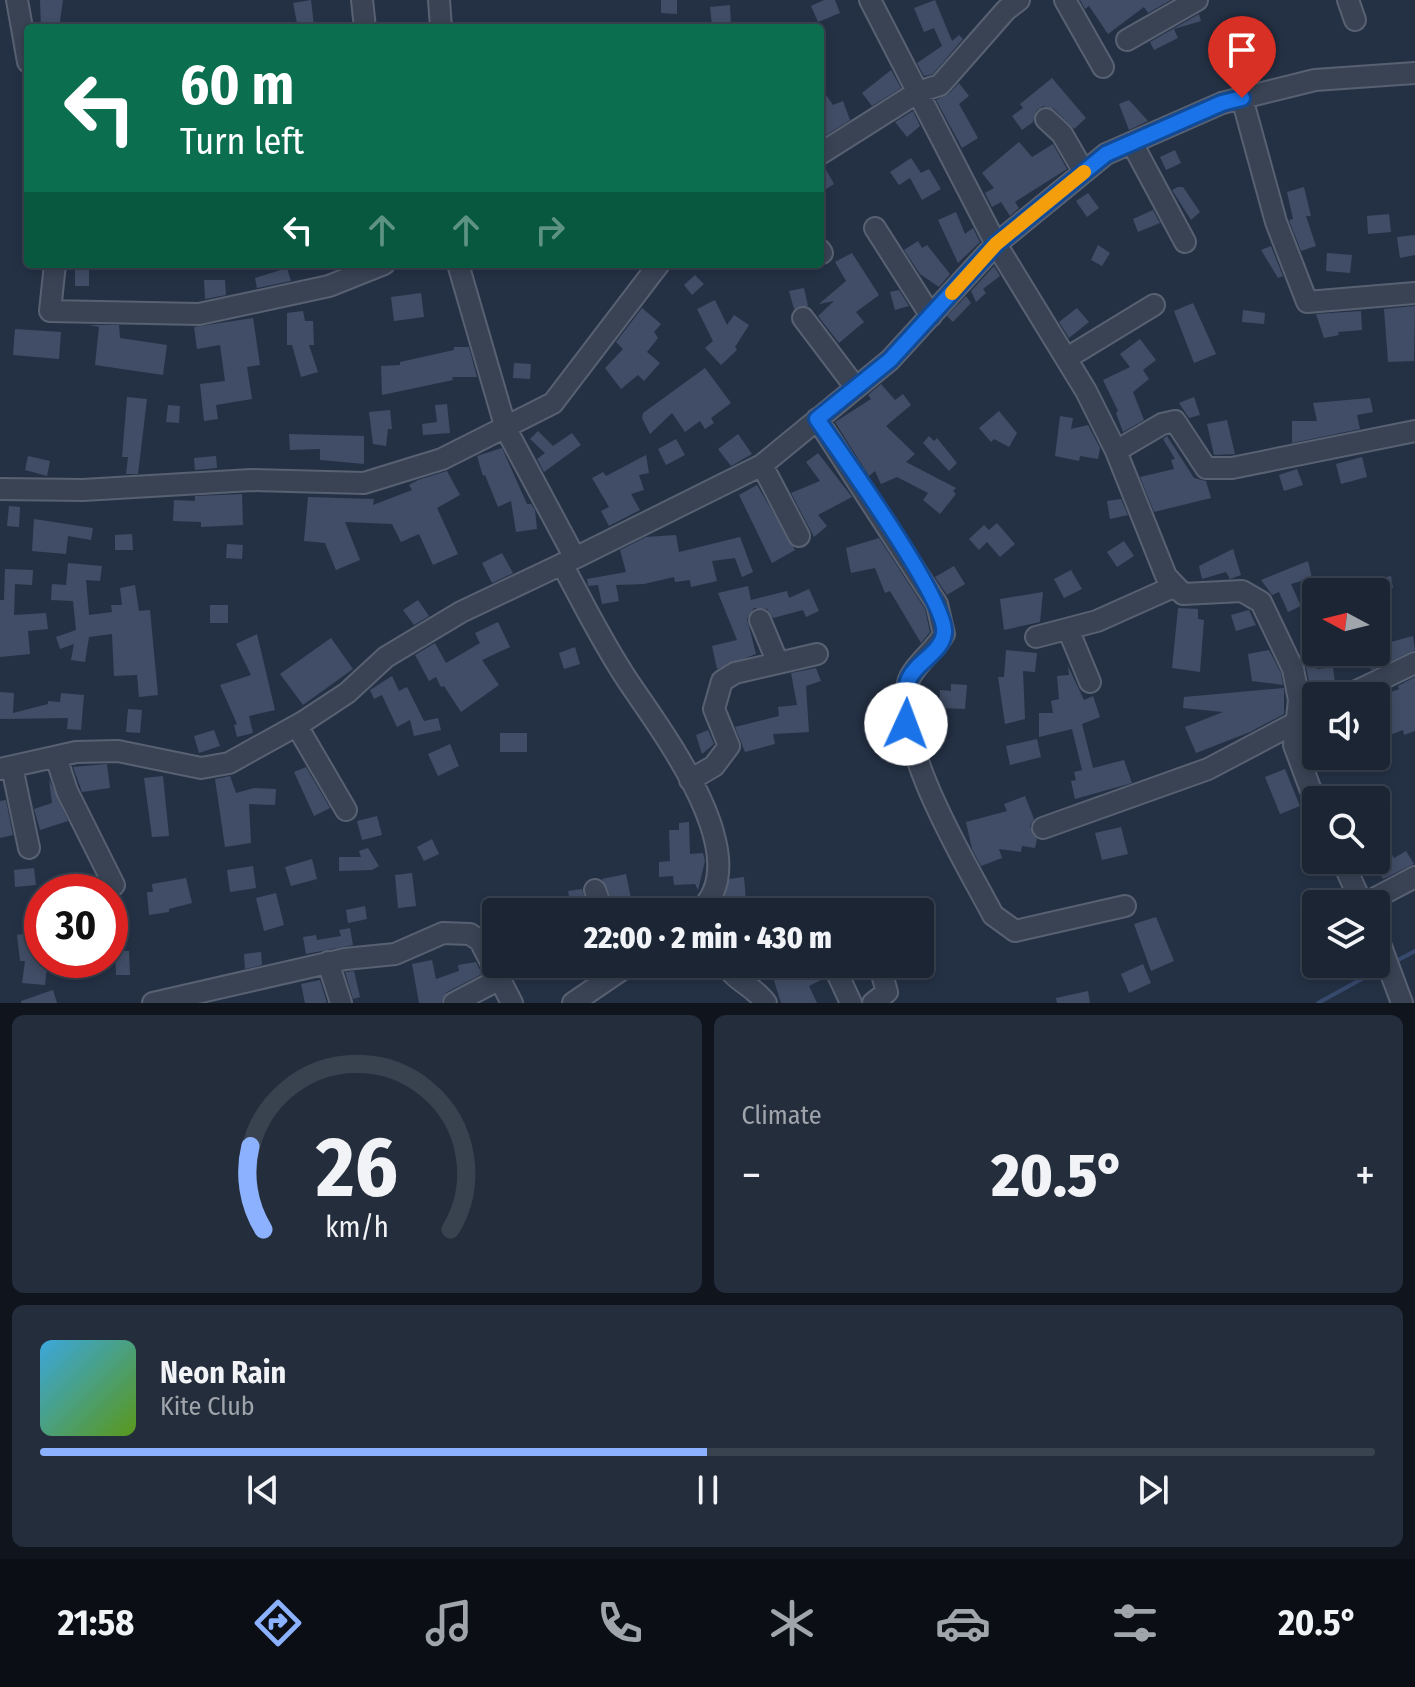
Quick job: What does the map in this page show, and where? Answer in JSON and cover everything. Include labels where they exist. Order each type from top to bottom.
[{"type":"street","points":[[17,0],[24,39]]},
{"type":"street","points":[[362,0],[365,24]]},
{"type":"street","points":[[439,0],[441,24]]},
{"type":"street","points":[[870,0],[996,244],[1030,305],[1067,358],[1116,451],[1173,587],[1183,594],[1242,591],[1261,602],[1293,669],[1299,700],[1294,745],[1309,786]]},
{"type":"street","points":[[824,151],[918,92],[940,85],[1006,10],[1019,0]]},
{"type":"street","points":[[1065,0],[1103,67]]},
{"type":"street","points":[[1127,40],[1197,0]]},
{"type":"street","points":[[1348,0],[1355,20]]},
{"type":"street","points":[[29,848],[6,768],[76,752],[118,751],[189,767],[217,766],[297,726],[347,693],[386,657],[461,612],[762,465],[890,360],[996,244],[1106,154],[1222,103],[1315,80],[1415,73]]},
{"type":"street","points":[[1242,98],[1276,222],[1307,302],[1415,293]]},
{"type":"street","points":[[1046,119],[1062,134],[1084,172]]},
{"type":"street","points":[[1132,143],[1185,242]]},
{"type":"street","points":[[875,228],[931,316]]},
{"type":"street","points":[[55,268],[50,311],[199,314],[329,286],[374,268]]},
{"type":"street","points":[[459,268],[506,429],[627,680],[665,732],[690,780],[715,842],[718,870],[715,894],[711,898]]},
{"type":"street","points":[[0,489],[83,490],[251,480],[364,483],[442,459],[558,408],[656,268]]},
{"type":"street","points":[[1067,358],[1154,305]]},
{"type":"street","points":[[803,318],[856,388]]},
{"type":"street","points":[[817,419],[896,537],[937,604],[943,620],[944,634],[939,644],[908,680],[906,724],[918,761],[993,915],[1015,931],[1125,906]]},
{"type":"street","points":[[1116,451],[1162,424],[1175,421],[1206,468],[1232,468],[1415,431]]},
{"type":"street","points":[[762,465],[799,536]]},
{"type":"street","points":[[1036,637],[1097,621],[1173,587]]},
{"type":"street","points":[[760,620],[778,663]]},
{"type":"street","points":[[1068,629],[1090,682]]},
{"type":"street","points":[[690,780],[714,766],[729,746],[714,709],[722,681],[735,673],[817,654]]},
{"type":"street","points":[[1375,682],[1415,663]]},
{"type":"street","points":[[1043,828],[1208,769],[1302,719]]},
{"type":"street","points":[[297,726],[346,810]]},
{"type":"street","points":[[56,757],[67,791],[108,874]]},
{"type":"street","points":[[1390,890],[1415,877]]},
{"type":"street","points":[[595,890],[598,898]]},
{"type":"street","points":[[153,1003],[181,1000],[328,962],[395,954],[443,933],[457,932],[470,934],[480,941],[512,1003]]},
{"type":"street","points":[[328,962],[341,1003]]},
{"type":"street","points":[[1390,971],[1402,1003]]},
{"type":"street","points":[[587,999],[611,978]]},
{"type":"street","points":[[737,978],[755,987],[766,1003]]},
{"type":"street","points":[[839,978],[851,1003]]},
{"type":"street","points":[[873,1003],[885,996],[888,987],[884,978]]},
{"type":"street","points":[[454,1003],[500,979]]},
{"type":"building","points":[[40,0],[63,0],[60,24],[41,24]]},
{"type":"building","points":[[311,0],[314,24],[297,24],[293,3]]},
{"type":"building","points":[[661,0],[677,0],[677,14],[661,13]]},
{"type":"building","points":[[824,0],[835,0],[840,13],[818,22],[811,6]]},
{"type":"building","points":[[935,0],[952,41],[959,35],[963,39],[933,74],[924,76],[917,63],[942,46],[934,28],[924,32],[914,8]]},
{"type":"building","points":[[1080,0],[1171,0],[1148,13],[1144,7],[1108,34],[1089,6],[1085,9]]},
{"type":"building","points":[[730,5],[731,24],[712,24],[710,7]]},
{"type":"building","points":[[1199,14],[1201,21],[1174,29],[1178,38],[1154,50],[1150,42]]},
{"type":"building","points":[[891,70],[901,88],[872,106],[862,93]]},
{"type":"building","points":[[1052,78],[1086,118],[1074,129],[1054,109],[1043,106],[1036,111],[1033,122],[1022,130],[1012,116],[1023,108],[1020,104]]},
{"type":"building","points":[[959,83],[969,96],[959,104],[978,138],[962,148],[936,100],[949,94]]},
{"type":"building","points":[[824,92],[833,105],[843,101],[850,120],[824,136]]},
{"type":"building","points":[[1129,100],[1148,121],[1129,130],[1119,104]]},
{"type":"building","points":[[913,111],[920,126],[907,137],[895,122]]},
{"type":"building","points":[[1019,142],[1032,157],[1053,144],[1067,169],[1015,202],[1019,208],[1010,216],[1001,202],[992,207],[985,193],[994,188],[982,173]]},
{"type":"building","points":[[1175,150],[1181,163],[1166,170],[1160,157]]},
{"type":"building","points":[[911,158],[921,173],[929,169],[941,189],[922,200],[910,178],[899,185],[890,172]]},
{"type":"building","points":[[824,166],[834,184],[824,190]]},
{"type":"building","points":[[1183,187],[1200,212],[1191,220],[1172,190]]},
{"type":"building","points":[[1304,187],[1311,216],[1306,216],[1316,246],[1301,251],[1289,220],[1293,219],[1287,192]]},
{"type":"building","points":[[1088,193],[1099,208],[1087,217],[1076,201]]},
{"type":"building","points":[[1153,210],[1160,223],[1138,232],[1133,219]]},
{"type":"building","points":[[956,212],[965,234],[973,228],[980,242],[958,263],[938,220]]},
{"type":"building","points":[[1389,214],[1391,232],[1368,234],[1367,216]]},
{"type":"building","points":[[1415,235],[1415,255],[1400,258],[1397,237]]},
{"type":"building","points":[[918,241],[922,248],[927,245],[950,274],[939,287],[920,274],[904,250]]},
{"type":"building","points":[[1098,245],[1110,253],[1102,266],[1091,260]]},
{"type":"building","points":[[1271,246],[1283,276],[1278,278],[1261,250]]},
{"type":"building","points":[[852,253],[879,295],[856,312],[864,322],[839,343],[818,316],[834,301],[819,304],[846,281],[835,262]]},
{"type":"building","points":[[1327,253],[1352,255],[1350,273],[1326,271]]},
{"type":"building","points":[[994,266],[1000,276],[983,289],[986,293],[976,302],[971,291]]},
{"type":"building","points":[[287,268],[291,281],[257,288],[255,278]]},
{"type":"building","points":[[75,270],[89,270],[89,286],[75,286]]},
{"type":"building","points":[[695,275],[704,284],[692,295],[684,285]]},
{"type":"building","points":[[204,280],[225,280],[226,295],[205,299]]},
{"type":"building","points":[[804,288],[808,306],[794,309],[789,291]]},
{"type":"building","points":[[899,290],[909,306],[895,310],[890,292]]},
{"type":"building","points":[[421,293],[424,317],[394,321],[391,297]]},
{"type":"building","points":[[966,296],[971,303],[953,322],[947,316]]},
{"type":"building","points":[[715,300],[727,325],[734,315],[749,325],[735,347],[737,350],[721,365],[705,348],[713,341],[697,309]]},
{"type":"building","points":[[1193,303],[1216,354],[1194,363],[1174,311]]},
{"type":"building","points":[[1415,306],[1414,361],[1388,362],[1384,309]]},
{"type":"building","points":[[642,308],[661,324],[654,332],[658,338],[647,352],[660,363],[644,381],[638,375],[621,389],[605,368],[623,349],[616,342]]},
{"type":"building","points":[[1077,308],[1089,322],[1069,338],[1059,322]]},
{"type":"building","points":[[1243,310],[1265,313],[1264,324],[1242,322]]},
{"type":"building","points":[[303,311],[305,321],[313,321],[314,345],[309,345],[318,372],[301,377],[292,345],[287,345],[287,313]]},
{"type":"building","points":[[1361,311],[1362,330],[1338,332],[1339,335],[1324,338],[1316,314]]},
{"type":"building","points":[[253,318],[260,365],[247,367],[252,399],[216,405],[218,419],[204,421],[200,384],[225,381],[220,345],[197,349],[194,327]]},
{"type":"building","points":[[89,325],[119,325],[120,338],[167,345],[163,375],[95,365],[99,327]]},
{"type":"building","points":[[15,329],[61,332],[59,359],[13,355]]},
{"type":"building","points":[[1140,339],[1156,360],[1143,370],[1149,379],[1133,392],[1144,420],[1123,432],[1116,413],[1118,411],[1103,380],[1130,367],[1120,354]]},
{"type":"building","points":[[454,347],[469,347],[477,377],[452,377],[453,380],[382,395],[381,366],[400,365],[400,362],[454,350]]},
{"type":"building","points":[[514,363],[531,364],[530,379],[513,378]]},
{"type":"building","points":[[705,368],[731,403],[711,418],[714,423],[705,429],[700,421],[685,432],[672,413],[650,434],[642,418],[643,413]]},
{"type":"building","points":[[881,384],[895,400],[903,394],[911,405],[886,426],[915,454],[906,462],[956,488],[953,491],[956,494],[940,514],[923,500],[928,493],[897,477],[881,484],[875,471],[869,476],[835,422],[871,399],[868,395]]},
{"type":"building","points":[[127,397],[147,399],[138,474],[126,474],[128,457],[122,457]]},
{"type":"building","points":[[1194,397],[1200,415],[1189,418],[1179,403]]},
{"type":"building","points":[[1370,398],[1373,412],[1357,415],[1360,429],[1292,443],[1292,421],[1317,421],[1313,403]]},
{"type":"building","points":[[447,404],[450,433],[423,435],[422,424],[437,422],[435,405]]},
{"type":"building","points":[[168,405],[180,406],[179,423],[166,422]]},
{"type":"building","points":[[390,410],[392,429],[388,429],[386,446],[373,444],[369,412]]},
{"type":"building","points":[[999,411],[1017,433],[1009,447],[994,439],[991,442],[979,428]]},
{"type":"building","points":[[1060,416],[1073,418],[1071,429],[1088,425],[1100,448],[1098,459],[1080,456],[1079,461],[1055,456]]},
{"type":"building","points":[[1227,420],[1235,454],[1214,455],[1207,424]]},
{"type":"building","points":[[538,431],[553,446],[572,433],[581,445],[544,472],[537,459],[545,453],[530,439]]},
{"type":"building","points":[[289,434],[364,436],[364,464],[320,460],[320,449],[290,450]]},
{"type":"building","points":[[738,434],[752,454],[731,466],[718,449]]},
{"type":"building","points":[[929,436],[934,441],[937,438],[957,463],[949,471],[923,443]]},
{"type":"building","points":[[1167,436],[1194,478],[1206,481],[1211,498],[1154,512],[1140,477],[1174,469],[1171,460],[1175,459],[1163,439]]},
{"type":"building","points":[[676,439],[685,455],[666,465],[658,449]]},
{"type":"building","points":[[502,448],[527,504],[535,510],[537,529],[516,532],[511,501],[498,507],[483,476],[477,456]]},
{"type":"building","points":[[818,453],[852,497],[818,515],[827,526],[814,537],[791,493],[820,481],[806,462]]},
{"type":"building","points":[[646,455],[649,473],[639,475],[644,490],[631,494],[640,510],[609,526],[601,511],[609,507],[592,478],[603,472],[606,476]]},
{"type":"building","points":[[28,456],[50,461],[47,476],[25,470]]},
{"type":"building","points":[[216,456],[217,468],[195,470],[194,458]]},
{"type":"building","points":[[1362,457],[1367,477],[1341,484],[1336,464]]},
{"type":"building","points":[[1297,469],[1303,485],[1284,491],[1279,475]]},
{"type":"building","points":[[447,471],[460,495],[437,508],[458,554],[433,565],[419,534],[401,542],[392,524],[345,522],[360,560],[336,570],[325,543],[304,541],[308,497],[374,499],[373,505],[412,490],[409,485],[418,480]]},
{"type":"building","points":[[757,485],[795,550],[772,563],[739,495]]},
{"type":"building","points":[[242,494],[243,525],[201,527],[201,522],[173,521],[174,500],[195,501],[195,496]]},
{"type":"building","points":[[1121,499],[1128,515],[1110,519],[1107,501]]},
{"type":"building","points":[[9,506],[20,507],[19,527],[7,526]]},
{"type":"building","points":[[34,519],[93,528],[91,540],[68,536],[66,554],[32,551]]},
{"type":"building","points":[[997,523],[1015,544],[1000,557],[987,542],[979,550],[969,539],[984,525],[989,530]]},
{"type":"building","points":[[132,534],[133,550],[115,550],[115,535]]},
{"type":"building","points":[[676,535],[679,552],[740,537],[753,572],[742,577],[735,558],[712,561],[717,581],[691,587],[690,580],[675,582],[674,577],[644,584],[616,585],[619,601],[602,604],[598,585],[588,586],[587,579],[626,572],[620,550],[646,537]]},
{"type":"building","points":[[879,538],[925,609],[930,632],[921,643],[890,591],[885,593],[875,568],[851,573],[846,548]]},
{"type":"building","points":[[1124,541],[1134,556],[1117,567],[1107,552]]},
{"type":"building","points":[[227,544],[243,545],[242,559],[226,558]]},
{"type":"building","points":[[1233,549],[1241,575],[1230,579],[1226,572],[1202,579],[1199,566]]},
{"type":"building","points":[[502,553],[513,573],[492,583],[482,563]]},
{"type":"building","points":[[1308,561],[1312,578],[1302,578],[1302,581],[1291,584],[1301,606],[1288,612],[1279,592],[1272,595],[1261,580]]},
{"type":"building","points":[[68,563],[102,566],[100,581],[86,580],[89,615],[112,612],[111,605],[122,605],[120,588],[135,585],[139,611],[150,610],[158,695],[139,697],[137,675],[114,676],[112,634],[89,637],[85,662],[71,660],[74,644],[60,649],[56,637],[76,630],[73,601],[51,600],[52,584],[66,585]]},
{"type":"building","points":[[954,566],[965,584],[947,595],[935,577]]},
{"type":"building","points":[[5,569],[33,570],[32,585],[15,584],[14,615],[46,613],[48,629],[28,631],[30,654],[0,657],[0,600],[4,600]]},
{"type":"building","points":[[1071,570],[1082,589],[1064,598],[1054,579]]},
{"type":"building","points":[[748,586],[751,600],[787,591],[789,598],[809,589],[819,611],[806,617],[803,610],[773,618],[767,609],[754,608],[747,619],[756,654],[717,669],[712,646],[737,640],[718,593]]},
{"type":"building","points":[[1043,592],[1040,622],[1004,630],[1000,599]]},
{"type":"building","points":[[418,600],[429,616],[414,625],[403,610]]},
{"type":"building","points":[[210,605],[228,605],[228,623],[210,623]]},
{"type":"building","points":[[1178,608],[1198,609],[1198,619],[1204,620],[1200,672],[1172,668]]},
{"type":"building","points":[[1249,610],[1256,625],[1236,631],[1231,615]]},
{"type":"building","points":[[498,622],[510,647],[482,660],[499,685],[461,712],[436,677],[429,681],[415,655],[435,643],[446,663],[480,643],[475,633]]},
{"type":"building","points":[[257,634],[275,710],[249,716],[253,733],[237,737],[234,725],[237,724],[220,685],[251,675],[236,644]]},
{"type":"building","points":[[1413,636],[1415,650],[1390,661],[1390,642]]},
{"type":"building","points":[[331,638],[353,669],[303,705],[280,674]]},
{"type":"building","points":[[575,647],[580,664],[564,669],[559,653]]},
{"type":"building","points":[[1006,650],[1037,653],[1035,672],[1023,671],[1025,719],[1005,724],[998,677],[1004,677]]},
{"type":"building","points":[[1269,650],[1281,673],[1283,685],[1252,681],[1248,654]]},
{"type":"building","points":[[1068,666],[1084,700],[1093,696],[1100,717],[1082,724],[1093,768],[1124,760],[1132,783],[1075,799],[1071,781],[1076,780],[1074,772],[1082,770],[1072,729],[1039,737],[1039,713],[1053,713],[1051,701],[1059,699],[1057,676],[1069,675]]},
{"type":"building","points":[[1306,666],[1316,666],[1317,669],[1333,667],[1335,682],[1309,682]]},
{"type":"building","points":[[816,668],[821,681],[806,686],[809,732],[773,734],[775,744],[745,752],[735,727],[779,716],[778,707],[797,705],[791,673]]},
{"type":"building","points":[[392,676],[399,691],[407,687],[424,721],[438,718],[441,730],[414,736],[410,720],[397,727],[382,695],[374,699],[370,690]]},
{"type":"building","points":[[1415,677],[1415,731],[1404,735],[1403,730],[1390,735],[1390,693],[1399,689],[1398,686]]},
{"type":"building","points":[[951,684],[967,685],[965,709],[939,708],[940,690],[951,691]]},
{"type":"building","points":[[1284,688],[1284,714],[1250,732],[1196,753],[1185,727],[1223,712],[1183,708],[1184,697]]},
{"type":"building","points":[[0,692],[14,693],[13,713],[48,704],[48,701],[60,702],[61,693],[84,695],[81,730],[67,729],[68,718],[0,719]]},
{"type":"building","points":[[128,709],[142,710],[140,733],[126,732]]},
{"type":"building","points":[[214,730],[220,746],[199,753],[194,736]]},
{"type":"building","points":[[708,730],[714,744],[702,754],[696,735]]},
{"type":"building","points":[[500,733],[527,733],[527,752],[500,752]]},
{"type":"building","points":[[1037,739],[1041,757],[1010,765],[1006,746]]},
{"type":"building","points":[[450,744],[459,766],[438,776],[428,754]]},
{"type":"building","points":[[107,764],[110,788],[82,792],[73,767]]},
{"type":"building","points":[[306,767],[330,808],[314,816],[294,772]]},
{"type":"building","points":[[1285,769],[1300,806],[1280,814],[1265,777]]},
{"type":"building","points":[[163,776],[169,836],[152,837],[144,778]]},
{"type":"building","points":[[230,776],[236,793],[254,788],[276,789],[275,805],[249,804],[251,843],[225,847],[215,779]]},
{"type":"building","points":[[49,779],[68,821],[40,830],[34,809],[52,803]]},
{"type":"building","points":[[1025,796],[1034,819],[1030,826],[1037,839],[1035,848],[1022,846],[1021,852],[999,849],[1002,858],[981,866],[972,849],[966,822],[1007,811],[1004,804]]},
{"type":"building","points":[[6,800],[13,835],[0,838],[0,801]]},
{"type":"building","points":[[377,816],[382,835],[362,840],[357,821]]},
{"type":"building","points":[[689,822],[690,854],[703,853],[705,861],[698,890],[695,884],[674,885],[673,876],[659,877],[659,862],[670,861],[669,830],[679,830],[679,823]]},
{"type":"building","points":[[1121,827],[1128,854],[1102,860],[1095,833]]},
{"type":"building","points":[[432,839],[439,854],[424,861],[417,847]]},
{"type":"building","points":[[368,848],[379,866],[372,870],[339,871],[339,857],[361,857],[359,851]]},
{"type":"building","points":[[1406,851],[1414,864],[1383,879],[1380,874],[1390,874],[1390,852],[1394,858]]},
{"type":"building","points":[[312,859],[317,879],[291,886],[285,867]]},
{"type":"building","points":[[253,866],[256,888],[230,892],[227,870]]},
{"type":"building","points":[[34,868],[35,874],[24,874],[24,886],[15,887],[14,870]]},
{"type":"building","points":[[412,873],[416,906],[398,908],[395,875]]},
{"type":"building","points":[[626,874],[631,898],[611,898],[602,879]]},
{"type":"building","points":[[744,877],[746,898],[722,898],[729,879]]},
{"type":"building","points":[[186,878],[192,903],[169,909],[169,912],[149,915],[147,892],[153,892],[152,884]]},
{"type":"building","points":[[582,889],[585,898],[569,898],[568,891]]},
{"type":"building","points":[[276,893],[284,925],[264,931],[256,898]]},
{"type":"building","points":[[365,906],[367,919],[348,923],[346,910]]},
{"type":"building","points":[[1156,917],[1174,961],[1151,971],[1134,924]]},
{"type":"building","points":[[350,928],[353,945],[306,954],[303,937],[316,935],[317,940],[341,936],[339,930]]},
{"type":"building","points":[[24,934],[24,961],[20,961],[17,935]]},
{"type":"building","points":[[261,952],[262,965],[245,969],[244,954]]},
{"type":"building","points":[[432,960],[436,979],[459,971],[458,965],[476,962],[482,974],[447,992],[441,1003],[419,1003],[412,964]]},
{"type":"building","points":[[1143,964],[1151,983],[1129,993],[1121,974]]},
{"type":"building","points":[[24,968],[24,978],[46,978],[45,985],[22,983]]},
{"type":"building","points":[[354,971],[360,997],[353,999],[345,972]]},
{"type":"building","points":[[773,978],[825,978],[809,986],[817,1003],[781,1003]]},
{"type":"building","points":[[320,980],[327,1003],[305,1003],[301,984]]},
{"type":"building","points":[[53,990],[57,1003],[21,1003],[21,1001]]},
{"type":"building","points":[[1088,991],[1090,1003],[1057,1003],[1056,998]]},
{"type":"waterway","points":[[1400,959],[1415,951]]},
{"type":"waterway","points":[[1318,1003],[1363,978]]},
{"type":"slow traffic","points":[[952,293],[996,244],[1084,172]]},
{"type":"route","points":[[906,724],[908,680],[939,644],[944,634],[943,620],[937,604],[896,537],[817,419],[890,360],[996,244],[1106,154],[1222,103],[1242,98]]}]
